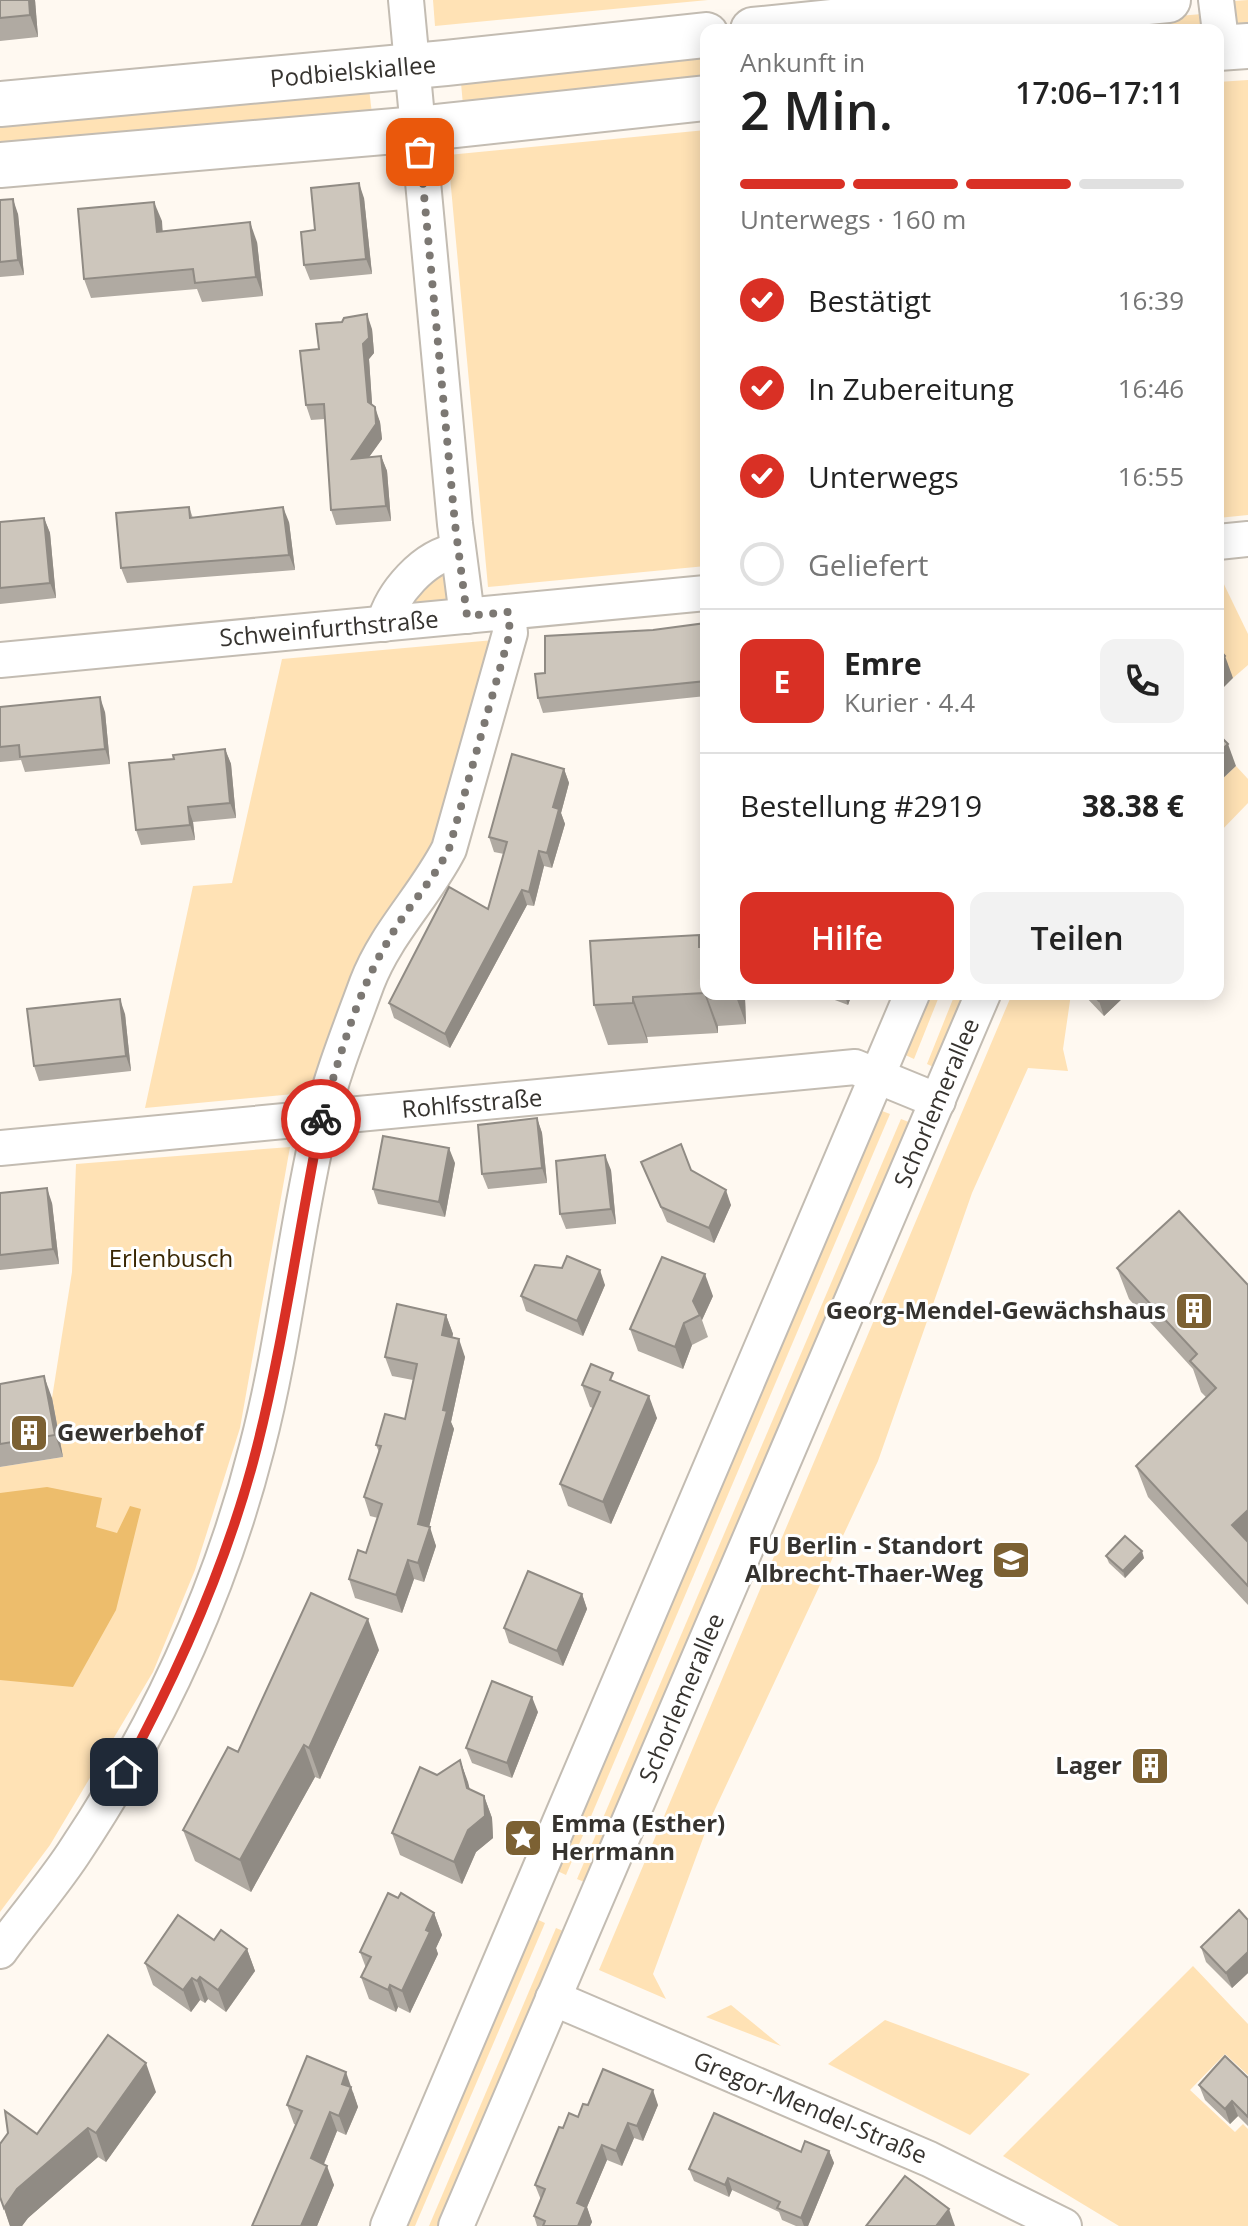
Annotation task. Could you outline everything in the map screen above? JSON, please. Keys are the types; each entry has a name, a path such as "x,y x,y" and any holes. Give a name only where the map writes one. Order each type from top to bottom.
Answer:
{"street":[{"path":"406,0 457,551 467,616"},
{"path":"812,24 979,7 1020,13 1053,11 1114,18 1168,0"},
{"path":"1216,0 1223,24"},
{"name":"Podbielskiallee","path":"0,104 700,36"},
{"path":"0,165 418,129 700,99"},
{"path":"1224,541 1248,539"},
{"path":"384,624 390,601 439,554 457,551"},
{"name":"Schweinfurthstraße","path":"0,660 700,594"},
{"path":"0,1951 72,1855 124,1772 174,1678 215,1581 257,1448 321,1118 368,980 388,939 433,881 449,849 510,633 508,612"},
{"path":"388,2226 910,1000"},
{"name":"Schorlemerallee","path":"456,2226 980,1000"},
{"name":"Rohlfsstraße","path":"0,1148 855,1067 938,1101"},
{"name":"Gregor-Mendel-Straße","path":"553,1998 929,2159 1014,2214 1064,2226"}],"green space":[{"path":"433,0 708,0 435,26"},
{"path":"1248,0 1248,32 1236,29 1234,1"},
{"path":"1202,14 1204,20 1201,24 1168,24 1167,17"},
{"path":"700,49 700,83 463,105 460,72"},
{"path":"368,80 372,114 0,148 0,115"},
{"path":"1248,80 1248,515 1224,517 1224,82"},
{"path":"700,131 700,567 488,587 448,155"},
{"path":"443,572 447,575 447,599 443,603 414,605 414,599"},
{"path":"1224,584 1248,634 1248,665 1233,678 1224,668"},
{"path":"494,640 432,856 315,1092 145,1108 193,886 232,883 282,659"},
{"path":"1236,766 1248,779 1248,803 1224,828 1224,777"},
{"path":"923,1000 938,1000 914,1059 901,1053"},
{"path":"953,1000 967,1000 938,1069 927,1064"},
{"path":"1009,1000 1070,1000 1063,1049 1068,1071 1028,1068 972,1193 878,1461 709,1822 653,1974 666,1999 599,1970"},
{"path":"877,1109 890,1114 566,1875 553,1869"},
{"path":"901,1119 914,1124 589,1884 577,1879"},
{"name":"Erlenbusch","path":"290,1147 240,1428 195,1570 153,1672 50,1845 0,1912 0,1467 63,1457 52,1398 72,1272 76,1164"},
{"path":"532,1917 545,1923 415,2226 400,2226"},
{"path":"556,1928 568,1933 443,2226 429,2226"},
{"path":"1193,1966 1248,2024 1248,2075 1225,2054 1190,2090 1235,2132 1243,2124 1248,2129 1248,2226 1119,2226 1003,2156"},
{"path":"731,2005 781,2046 706,2017"},
{"path":"885,2020 1030,2074 970,2135 828,2064"}],"shaded area":[{"path":"47,1487 102,1498 96,1527 117,1533 130,1506 141,1509 116,1610 73,1687 0,1680 0,1493"}],"building":[{"path":"0,0 29,0 30,15 0,18"},
{"path":"359,183 366,259 304,265 301,232 315,230 311,188"},
{"path":"13,199 18,260 0,262 0,200"},
{"path":"154,202 157,232 250,222 256,277 195,283 193,269 84,279 78,209"},
{"path":"367,314 369,338 363,344 368,402 375,407 376,424 352,459 381,456 386,506 331,510 324,404 306,405 300,351 319,349 316,324 342,322 344,318"},
{"path":"189,507 190,518 283,507 289,555 121,568 116,513"},
{"path":"44,518 50,583 0,588 0,522"},
{"path":"700,624 700,682 538,698 535,674 545,673 545,636 653,630"},
{"path":"100,697 105,749 20,757 19,745 0,747 0,707"},
{"path":"225,749 230,803 188,807 190,825 136,830 129,763 174,759 173,755"},
{"path":"512,754 564,769 553,807 559,809 547,853 539,851 529,892 522,890 445,1034 389,1003 449,887 488,909 507,842 489,837"},
{"path":"699,935 700,993 633,997 633,1003 594,1005 590,941"},
{"path":"120,999 126,1056 34,1066 27,1009"},
{"path":"537,1118 542,1168 482,1174 478,1125"},
{"path":"383,1136 449,1148 439,1202 373,1189"},
{"path":"681,1144 691,1170 726,1190 709,1228 661,1207 641,1162"},
{"path":"605,1155 611,1209 560,1214 556,1161"},
{"path":"47,1188 53,1249 0,1255 0,1193"},
{"path":"1179,1211 1248,1285 1248,1510 1232,1525 1248,1542 1248,1586 1136,1466 1216,1388 1190,1361 1197,1354 1117,1268"},
{"path":"567,1256 600,1270 577,1321 521,1296 535,1265 562,1268"},
{"path":"662,1257 705,1274 693,1301 700,1315 684,1323 675,1347 630,1329"},
{"path":"397,1304 446,1315 442,1335 459,1339 443,1410 447,1411 418,1524 430,1527 418,1563 408,1560 396,1595 349,1579 358,1550 366,1553 382,1504 364,1497 381,1446 376,1445 385,1414 405,1419 417,1364 385,1357"},
{"path":"591,1364 613,1373 610,1380 649,1396 603,1502 560,1484 600,1392 582,1385"},
{"path":"44,1376 55,1435 0,1444 0,1384"},
{"path":"1125,1536 1142,1551 1123,1571 1106,1556"},
{"path":"528,1571 582,1594 557,1651 504,1628"},
{"path":"311,1593 368,1619 309,1748 304,1745 240,1860 183,1830 228,1747 238,1752"},
{"path":"492,1681 532,1697 507,1763 466,1748"},
{"path":"460,1760 467,1788 484,1796 485,1816 468,1830 454,1862 392,1833 420,1767 437,1775"},
{"path":"388,1893 398,1898 401,1893 434,1913 426,1930 430,1932 402,1991 390,1985 388,1990 361,1977 371,1957 360,1952"},
{"path":"1239,1910 1248,1920 1248,1952 1226,1973 1201,1947"},
{"path":"178,1915 214,1940 221,1930 247,1949 218,1990 200,1977 197,1981 192,1978 183,1990 145,1963"},
{"path":"108,2035 146,2063 96,2133 88,2128 17,2189 4,2208 0,2197 0,2144 8,2133 5,2111 37,2134"},
{"path":"307,2056 346,2072 342,2084 351,2087 339,2116 330,2112 311,2158 327,2166 301,2226 252,2226 302,2111 287,2105"},
{"path":"1225,2056 1248,2078 1248,2117 1232,2101 1225,2109 1199,2085"},
{"path":"603,2069 653,2090 637,2126 628,2123 616,2151 602,2145 577,2203 586,2207 578,2226 543,2226 545,2221 534,2216 545,2189 535,2185 559,2127 563,2128 569,2113 578,2117 583,2104 588,2105"},
{"path":"714,2113 801,2152 805,2141 829,2151 801,2218 777,2208 780,2202 728,2178 725,2185 689,2169"},
{"path":"905,2176 949,2209 936,2226 866,2226"}],"way so far":[{"path":"321,1119 368,980 388,939 433,881 449,849 510,633 508,612 467,616 457,551 420,152"}],"place":[{"name":"Georg-Mendel-Gewächshaus","path":"1194,1311"},
{"name":"Gewerbehof","path":"29,1433"},
{"name":"FU Berlin - Standort Albrecht-Thaer-Weg","path":"1011,1560"},
{"name":"Lager","path":"1150,1766"},
{"name":"Emma (Esther) Herrmann","path":"523,1838"}],"route":[{"path":"124,1772 174,1678 215,1581 257,1448 321,1119"}]}
